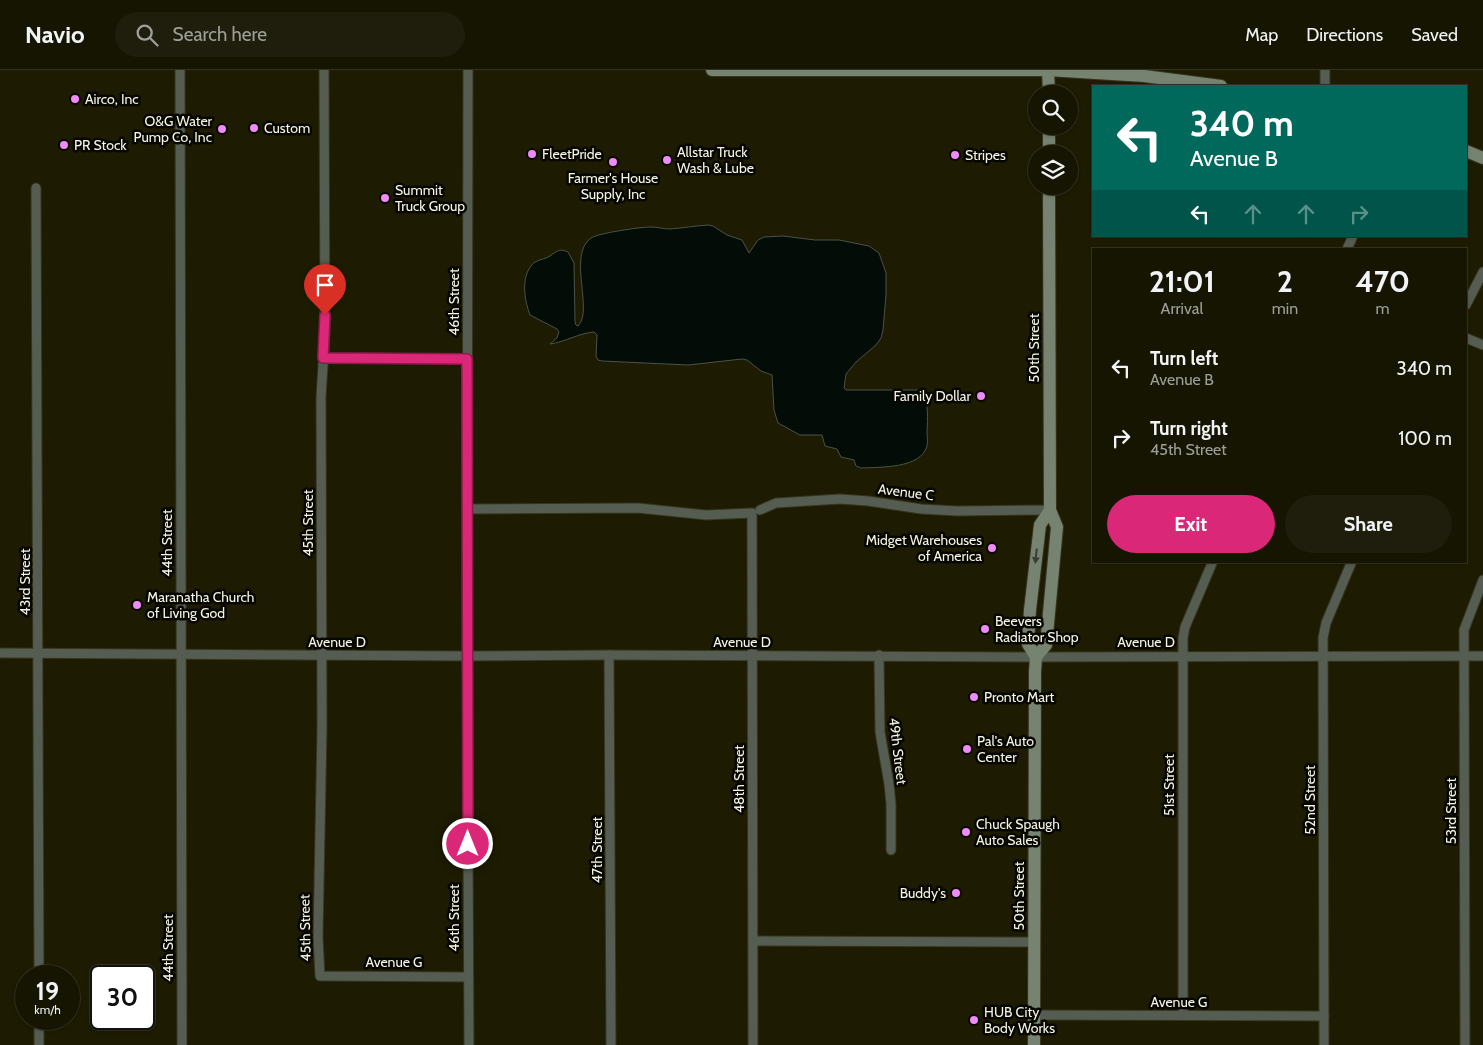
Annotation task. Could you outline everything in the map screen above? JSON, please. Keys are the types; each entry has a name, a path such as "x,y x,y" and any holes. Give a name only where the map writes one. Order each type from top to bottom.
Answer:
{"main road":[{"path":"712,70 1048,70 1144,76 1213,85"},
{"path":"1048,70 1049,85"},
{"path":"1467,151 1483,158"},
{"name":"50th Street","path":"1036,657 1046,645 1057,527 1050,510 1050,195"},
{"name":"50th Street","path":"1034,1045 1034,714 1036,657 1028,644 1040,525 1050,510"}],"street":[{"name":"44th Street","path":"180,70 182,1045"},
{"name":"45th Street","path":"320,976 318,937 322,728 321,397 323,358 324,70"},
{"name":"46th Street","path":"468,70 468,1045"},
{"path":"1325,70 1325,85"},
{"name":"43rd Street","path":"36,188 39,965"},
{"path":"1467,304 1483,272"},
{"path":"1467,338 1483,345"},
{"path":"323,358 467,359"},
{"name":"Avenue C","path":"467,509 638,508 706,515 756,511 776,503 840,499 921,509 957,511 1050,510"},
{"name":"48th Street","path":"753,1045 753,656 756,511"},
{"name":"51st Street","path":"1183,1015 1183,656 1185,627 1212,563"},
{"name":"52nd Street","path":"1324,1045 1323,638 1326,623 1351,563"},
{"name":"53rd Street","path":"1464,1045 1464,630 1483,580"},
{"name":"Avenue D","path":"0,653 467,656 1483,656"},
{"name":"47th Street","path":"609,655 611,1045"},
{"name":"49th Street","path":"879,655 880,732 891,804 891,850"},
{"path":"753,941 1034,942"},
{"name":"Avenue G","path":"320,976 468,977"},
{"name":"Avenue G","path":"1034,1016 1324,1016"},
{"path":"39,1030 39,1045"}],"shaded area":[{"path":"708,225 742,240 749,253 758,240 764,237 783,236 815,240 839,240 869,246 879,253 886,273 886,295 881,338 846,374 844,388 846,390 920,390 924,392 927,412 927,446 923,454 908,463 888,467 861,468 856,466 854,460 841,457 837,449 825,446 822,435 800,435 778,423 774,410 772,375 761,371 747,360 688,365 602,361 598,360 596,356 597,335 594,332 550,344 557,338 559,332 557,329 530,315 526,302 525,280 530,267 535,262 559,251 568,252 574,263 575,322 578,326 582,319 583,308 581,257 584,246 591,238 611,232 638,228 670,229"}],"place":[{"name":"Airco, Inc","path":"75,99"},
{"name":"Custom","path":"254,128"},
{"name":"O&G Water Pump Co, Inc","path":"222,129"},
{"name":"PR Stock","path":"64,145"},
{"name":"FleetPride","path":"532,154"},
{"name":"Stripes","path":"955,155"},
{"name":"Allstar Truck Wash & Lube","path":"667,160"},
{"name":"Farmer's House Supply, Inc","path":"613,162"},
{"name":"Summit Truck Group","path":"385,198"},
{"name":"Family Dollar","path":"981,396"},
{"name":"Midget Warehouses of America","path":"992,548"},
{"name":"Maranatha Church of Living God","path":"137,605"},
{"name":"Beevers Radiator Shop","path":"985,629"},
{"name":"Pronto Mart","path":"974,697"},
{"name":"Pal's Auto Center","path":"967,749"},
{"name":"Chuck Spaugh Auto Sales","path":"966,832"},
{"name":"Buddy's","path":"956,893"},
{"name":"HUB City Body Works","path":"974,1020"}],"route":[{"path":"325,315 323,358 467,359 468,844"}]}
